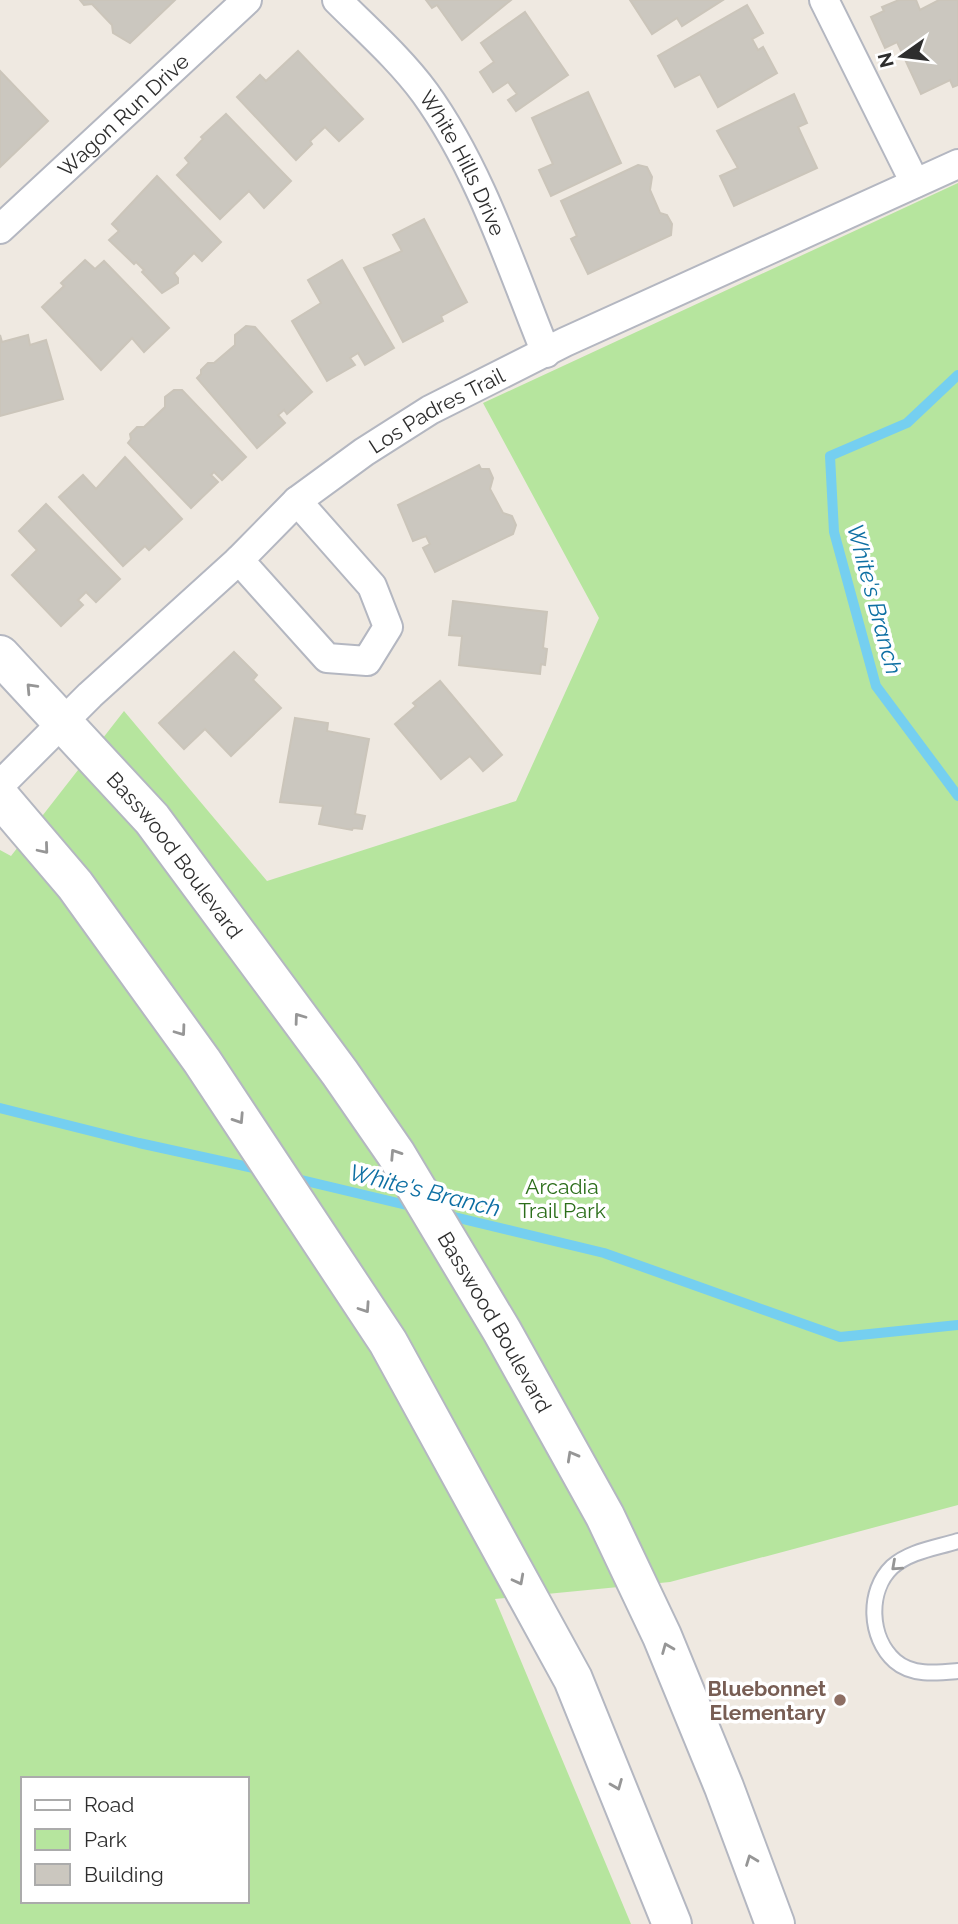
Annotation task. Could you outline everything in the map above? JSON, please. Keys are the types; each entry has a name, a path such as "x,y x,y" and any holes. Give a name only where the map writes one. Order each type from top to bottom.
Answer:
{"main road":[{"name":"Basswood Boulevard","path":"0,654 152,819 340,1073 396,1154 495,1320 605,1516 662,1636 775,1924"},
{"path":"0,797 75,885 202,1061 388,1342 573,1679 672,1924"}],"street":[{"name":"Wagon Run Drive","path":"0,229 247,0"},
{"name":"White Hills Drive","path":"337,0 424,92 457,145 491,216 547,353"},
{"path":"824,0 915,183"},
{"name":"Los Padres Trail","path":"0,785 63,721 239,560 297,501 364,452 430,410 565,342 958,164"},
{"path":"239,560 327,658 367,661 388,627 372,586 297,501"}],"lane":[{"path":"958,1542 910,1555 892,1567 881,1581 874,1609 878,1636 896,1661 925,1674 958,1671"}],"green space":[{"name":"Arcadia Trail Park","path":"958,183 958,1505 670,1582 495,1599 631,1924 0,1924 0,850 11,856 124,711 267,881 516,801 599,618 483,403"}],"building":[{"path":"80,0 175,0 130,43 113,33 112,25 92,4 84,5"},
{"path":"426,0 511,0 462,40 437,5 432,8"},
{"path":"630,0 723,0 682,26 677,18 652,34"},
{"path":"899,0 916,0 920,10 939,0 958,0 958,85 953,87 950,80 921,94 897,42 885,48 871,17 884,11 882,7"},
{"path":"747,5 763,33 752,39 758,50 763,47 777,73 718,107 700,74 675,87 658,56"},
{"path":"525,12 568,75 516,111 508,100 517,94 508,82 493,92 480,72 494,62 481,43"},
{"path":"298,51 363,119 339,141 325,127 296,160 237,97 260,75 266,81"},
{"path":"0,71 48,121 0,167"},
{"path":"588,92 621,163 551,196 539,170 553,164 532,118"},
{"path":"794,94 807,123 798,127 817,168 734,206 720,176 738,168 717,131"},
{"path":"226,114 291,181 264,208 249,191 220,219 177,175 189,163 185,158 203,139 201,137"},
{"path":"638,165 647,167 652,177 650,190 660,213 667,215 672,224 671,235 588,274 571,239 577,236 561,201"},
{"path":"157,176 221,242 202,261 194,253 174,273 178,283 162,293 136,262 134,264 109,240 119,231 112,224"},
{"path":"424,219 467,302 441,316 443,321 403,342 364,268 402,251 393,235"},
{"path":"85,260 95,269 104,261 169,328 144,352 132,338 101,370 42,307 64,286 61,283"},
{"path":"342,260 394,348 365,365 358,353 350,358 355,365 327,381 292,321 321,303 308,280"},
{"path":"246,326 255,327 312,392 287,414 284,410 278,415 285,423 257,448 197,378 208,363 214,363 235,345 235,335"},
{"path":"0,335 2,342 28,335 30,345 46,340 63,399 0,416"},
{"path":"174,390 182,390 246,457 222,480 214,472 211,475 218,482 191,508 128,443 130,434 137,427 144,427 165,407 165,397"},
{"path":"125,457 182,519 149,550 145,546 123,566 59,497 83,475 96,489"},
{"path":"479,465 481,469 489,469 493,478 490,489 503,513 512,516 516,525 513,534 435,572 423,548 430,544 426,536 413,541 398,505"},
{"path":"46,504 120,579 96,602 86,592 78,600 83,605 61,626 12,575 37,550 19,531"},
{"path":"453,601 547,612 543,648 547,649 545,665 541,664 540,674 459,665 462,636 449,635"},
{"path":"234,652 257,675 253,680 281,708 231,756 205,729 184,749 159,723"},
{"path":"440,681 502,755 483,771 470,756 441,779 395,724 416,706 413,703"},
{"path":"295,718 328,723 327,731 369,739 355,814 365,816 362,829 352,830 319,824 323,806 280,802"}],"waterway":[{"name":"White's Branch","path":"958,375 907,423 830,456 834,532 876,686 958,796"},
{"name":"White's Branch","path":"0,1108 262,1170"},
{"name":"White's Branch","path":"293,1178 415,1207"},
{"name":"White's Branch","path":"446,1215 604,1253 840,1337 958,1325"}],"place":[{"name":"Bluebonnet Elementary","path":"840,1700"}]}
